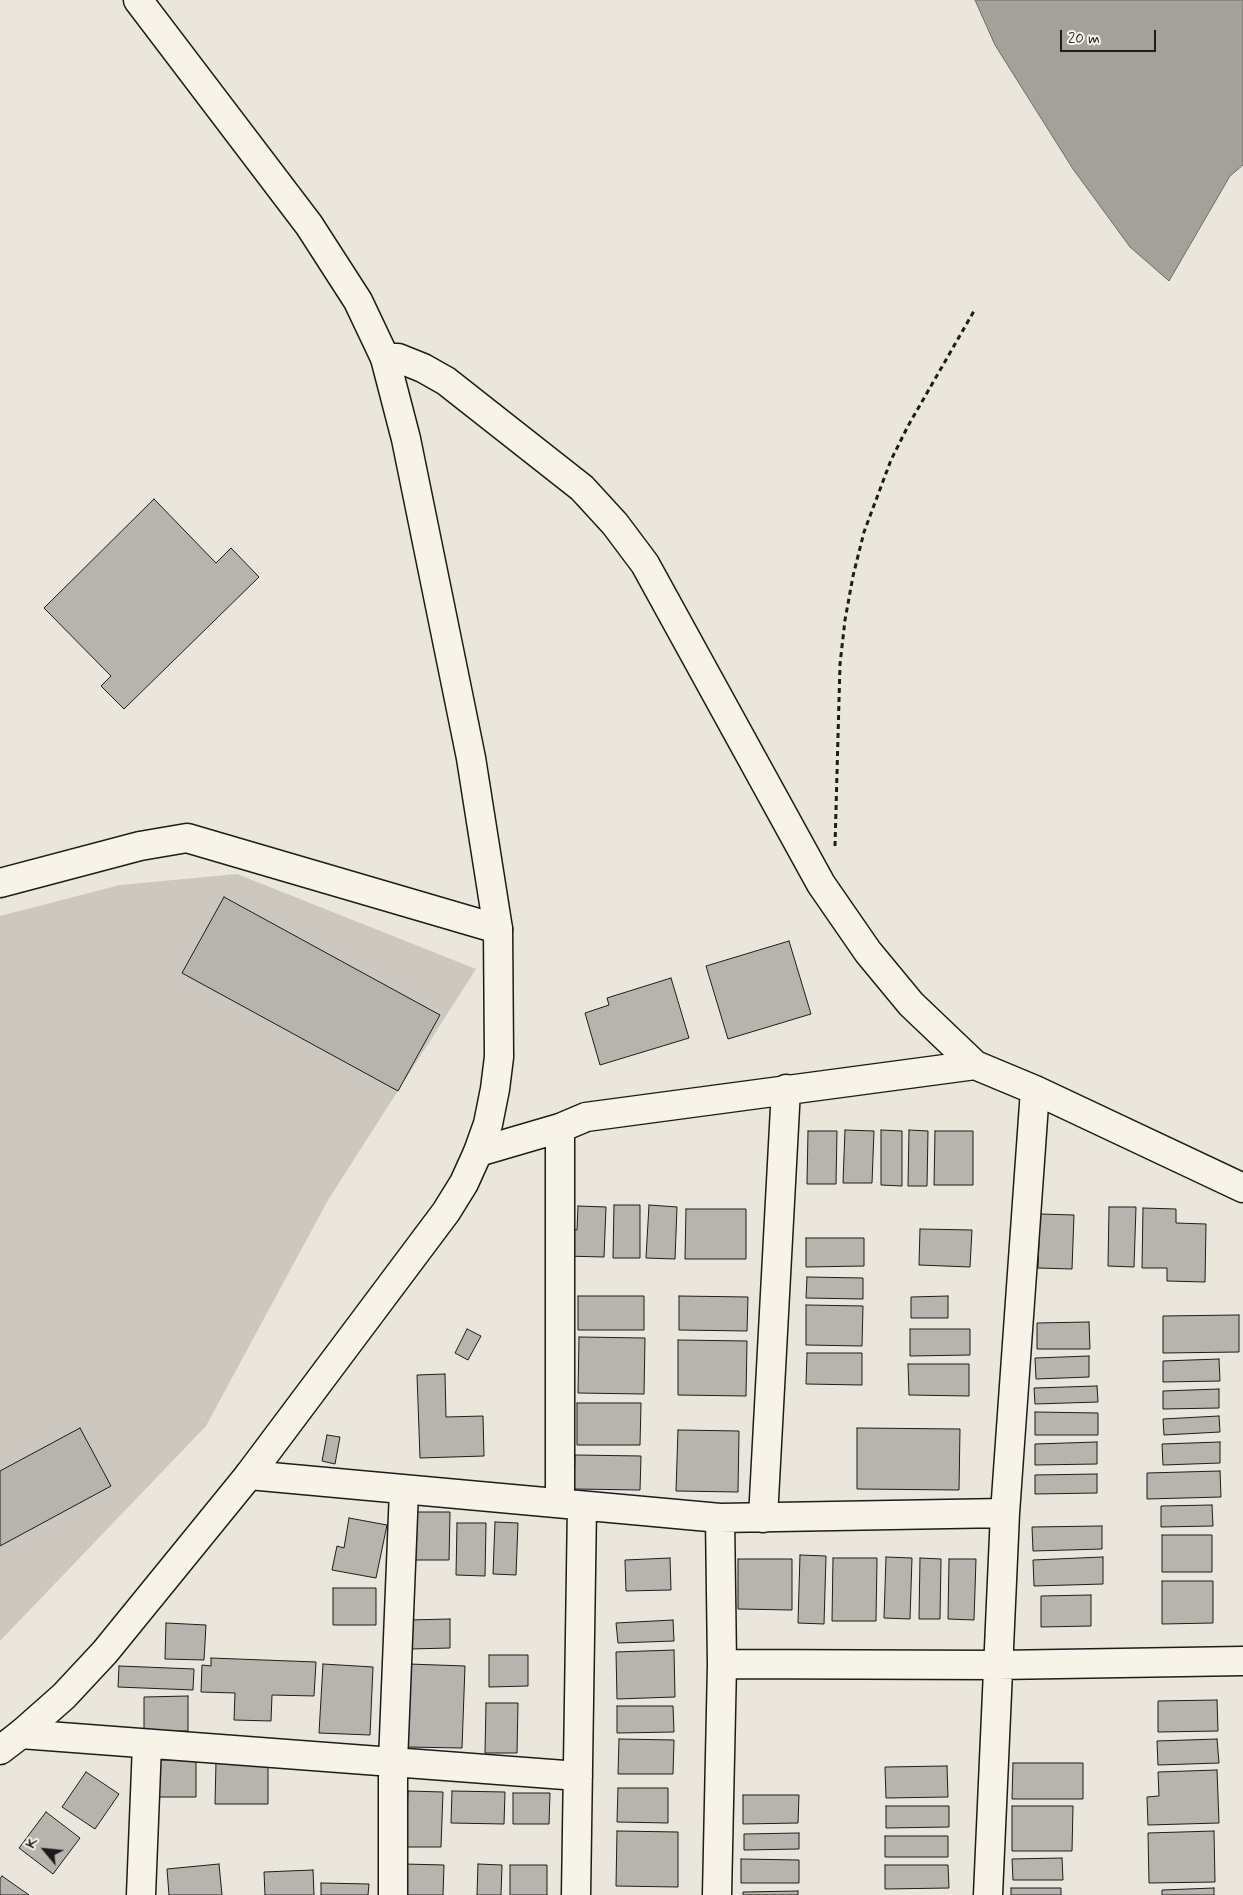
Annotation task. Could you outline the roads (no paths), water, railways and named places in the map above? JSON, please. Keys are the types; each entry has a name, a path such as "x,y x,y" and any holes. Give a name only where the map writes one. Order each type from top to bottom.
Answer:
{"street":[{"path":"11,1742 64,1696 105,1652 249,1475 446,1212 464,1183 488,1124 495,1088 498,1057 498,929 471,758 406,439 385,358 358,301 309,225 138,0"},
{"path":"385,358 398,358 423,368 446,381 582,488 615,524 645,564 821,884 868,952 911,1004 975,1065 1035,1090 1243,1188"},
{"path":"0,884 140,846 186,838 498,929"},
{"path":"478,1152 560,1128 586,1117 975,1065"},
{"path":"763,1518 786,1090"},
{"path":"988,1895 1005,1514 1035,1090"},
{"path":"560,1128 578,1776 576,1895"},
{"path":"249,1475 720,1518 1005,1514"},
{"path":"393,1895 393,1762 404,1490"},
{"path":"717,1895 722,1664 720,1518"},
{"path":"722,1664 998,1665 1243,1661"},
{"path":"11,1742 147,1744 578,1776"},
{"path":"141,1895 147,1744"}]}
